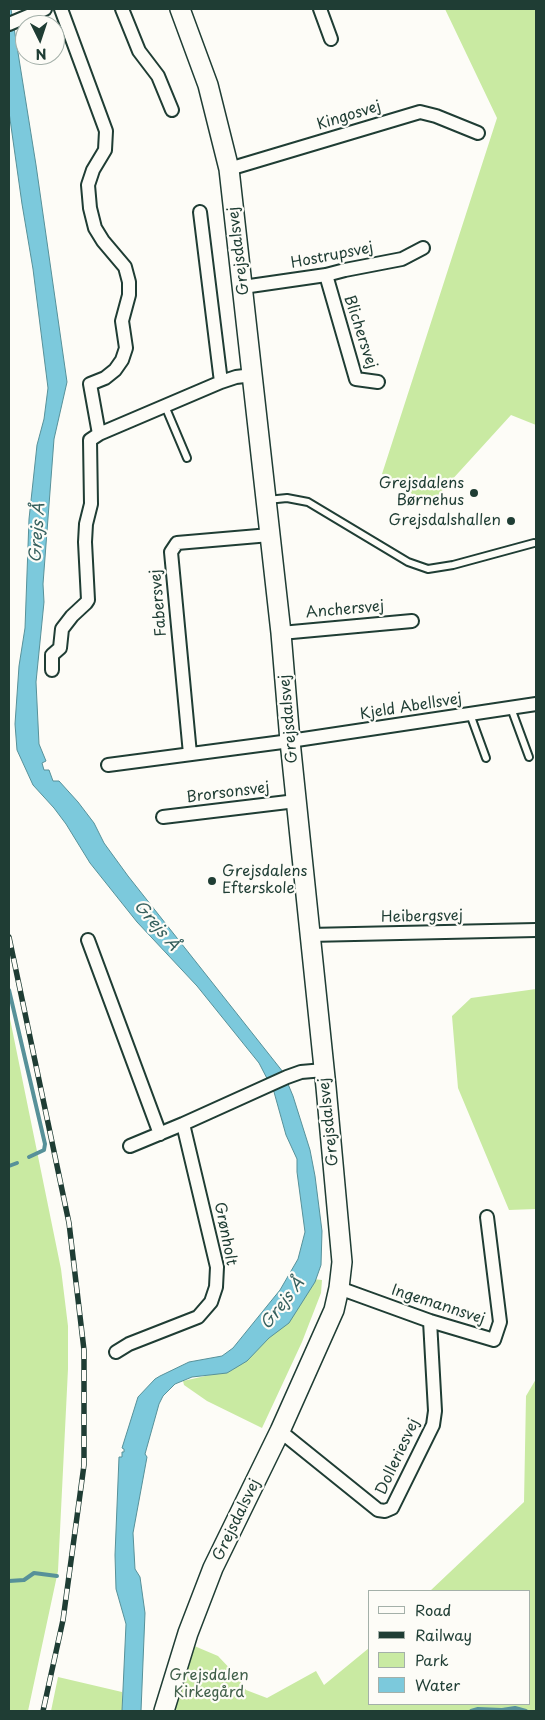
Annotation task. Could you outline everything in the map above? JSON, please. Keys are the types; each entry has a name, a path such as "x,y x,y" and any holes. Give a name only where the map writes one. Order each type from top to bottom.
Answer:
{"street":[{"path":"14,19 45,9"},
{"path":"61,9 106,130 105,150 93,170 88,185 90,208 95,228 125,268 129,282 129,295 122,321 126,348 122,360 115,370 105,378 90,384 99,434"},
{"path":"122,9 139,51 158,76 172,110"},
{"name":"Grejsdalsvej","path":"164,1711 188,1633 214,1568 280,1431 334,1310 342,1262 290,742 281,633 229,169 208,85 180,9"},
{"path":"320,9 331,39"},
{"name":"Kingosvej","path":"229,169 420,112 436,116 478,133"},
{"path":"200,212 221,382"},
{"name":"Hostrupsvej","path":"243,287 326,276 402,259 423,248"},
{"name":"Blichersvej","path":"326,276 356,379 378,382"},
{"path":"52,670 52,655 60,648 62,629 88,600 85,542 86,524 92,494 90,440 99,434 221,382 253,375"},
{"name":"Fabersvej","path":"190,754 171,552 177,543 270,535"},
{"name":"Anchersvej","path":"281,633 412,620"},
{"name":"Kjeld Abellsvej","path":"108,765 290,742 536,704"},
{"name":"Brorsonsvej","path":"163,817 296,801"},
{"name":"Heibergsvej","path":"309,935 536,930"},
{"path":"88,940 160,1134"},
{"path":"130,1146 287,1076 301,1072 324,1070"},
{"name":"Grønholt","path":"116,1352 128,1344 198,1317 211,1302 216,1287 216,1267 183,1124"},
{"name":"Ingemannsvej","path":"339,1288 430,1321 494,1340 500,1322 487,1217"},
{"name":"Dolleriesvej","path":"280,1431 378,1510 385,1511 392,1508 433,1426 430,1321"}],"lane":[{"path":"165,406 187,458"},
{"path":"266,500 287,498 308,502 408,562 428,569 452,565 534,543"},
{"path":"511,708 529,758"},
{"path":"470,714 486,758"}],"green space":[{"path":"445,9 536,9 536,425 511,415 429,505 382,474 497,118"},
{"path":"536,989 536,1209 509,1210 458,1088 452,1016 471,998"},
{"path":"9,1014 61,1269 68,1326 68,1369 58,1571 28,1711 9,1711"},
{"path":"313,1279 322,1280 321,1293 302,1342 262,1428 207,1401 184,1385 183,1381 232,1370"},
{"name":"Grejsdalen Kirkegård","path":"536,1379 536,1711 174,1711 192,1645 218,1656 236,1675 246,1690 267,1698 316,1671 324,1685 368,1649 368,1705 530,1705 530,1590 431,1590 524,1502 526,1396"},
{"path":"58,1677 122,1692 122,1711 51,1711"}],"water":[{"name":"Grejs Å","path":"9,9 11,9 15,34 15,65 20,65 67,382 54,439 43,584 44,602 36,682 39,744 46,761 42,763 44,770 49,770 53,781 59,781 78,802 94,823 104,843 128,876 283,1072 293,1096 310,1150 322,1231 321,1265 315,1282 289,1323 269,1338 247,1361 227,1373 192,1377 175,1384 163,1396 159,1404 145,1454 147,1457 133,1533 135,1569 140,1577 145,1613 141,1711 122,1711 126,1624 116,1589 115,1555 119,1457 122,1457 122,1452 124,1452 122,1448 138,1397 160,1376 189,1362 222,1356 233,1348 280,1290 298,1259 305,1232 297,1159 286,1135 274,1092 259,1063 197,986 137,922 90,863 66,824 33,785 17,750 15,724 19,666 25,628 29,519 37,445 44,419 48,388 33,269 9,112"}],"waterway":[{"path":"9,990 45,1144 44,1150 29,1157"},
{"path":"9,1166 17,1163"},
{"path":"9,1581 24,1580 34,1573 57,1576"},
{"path":"471,1711 478,1709 502,1710 515,1708 526,1711"}],"railway":[{"path":"9,937 69,1223 84,1350 84,1465 63,1620 43,1711"}],"place":[{"name":"Grejsdalens Børnehus","path":"474,493"},
{"name":"Grejsdalshallen","path":"511,521"},
{"name":"Grejsdalens Efterskole","path":"212,881"}]}
